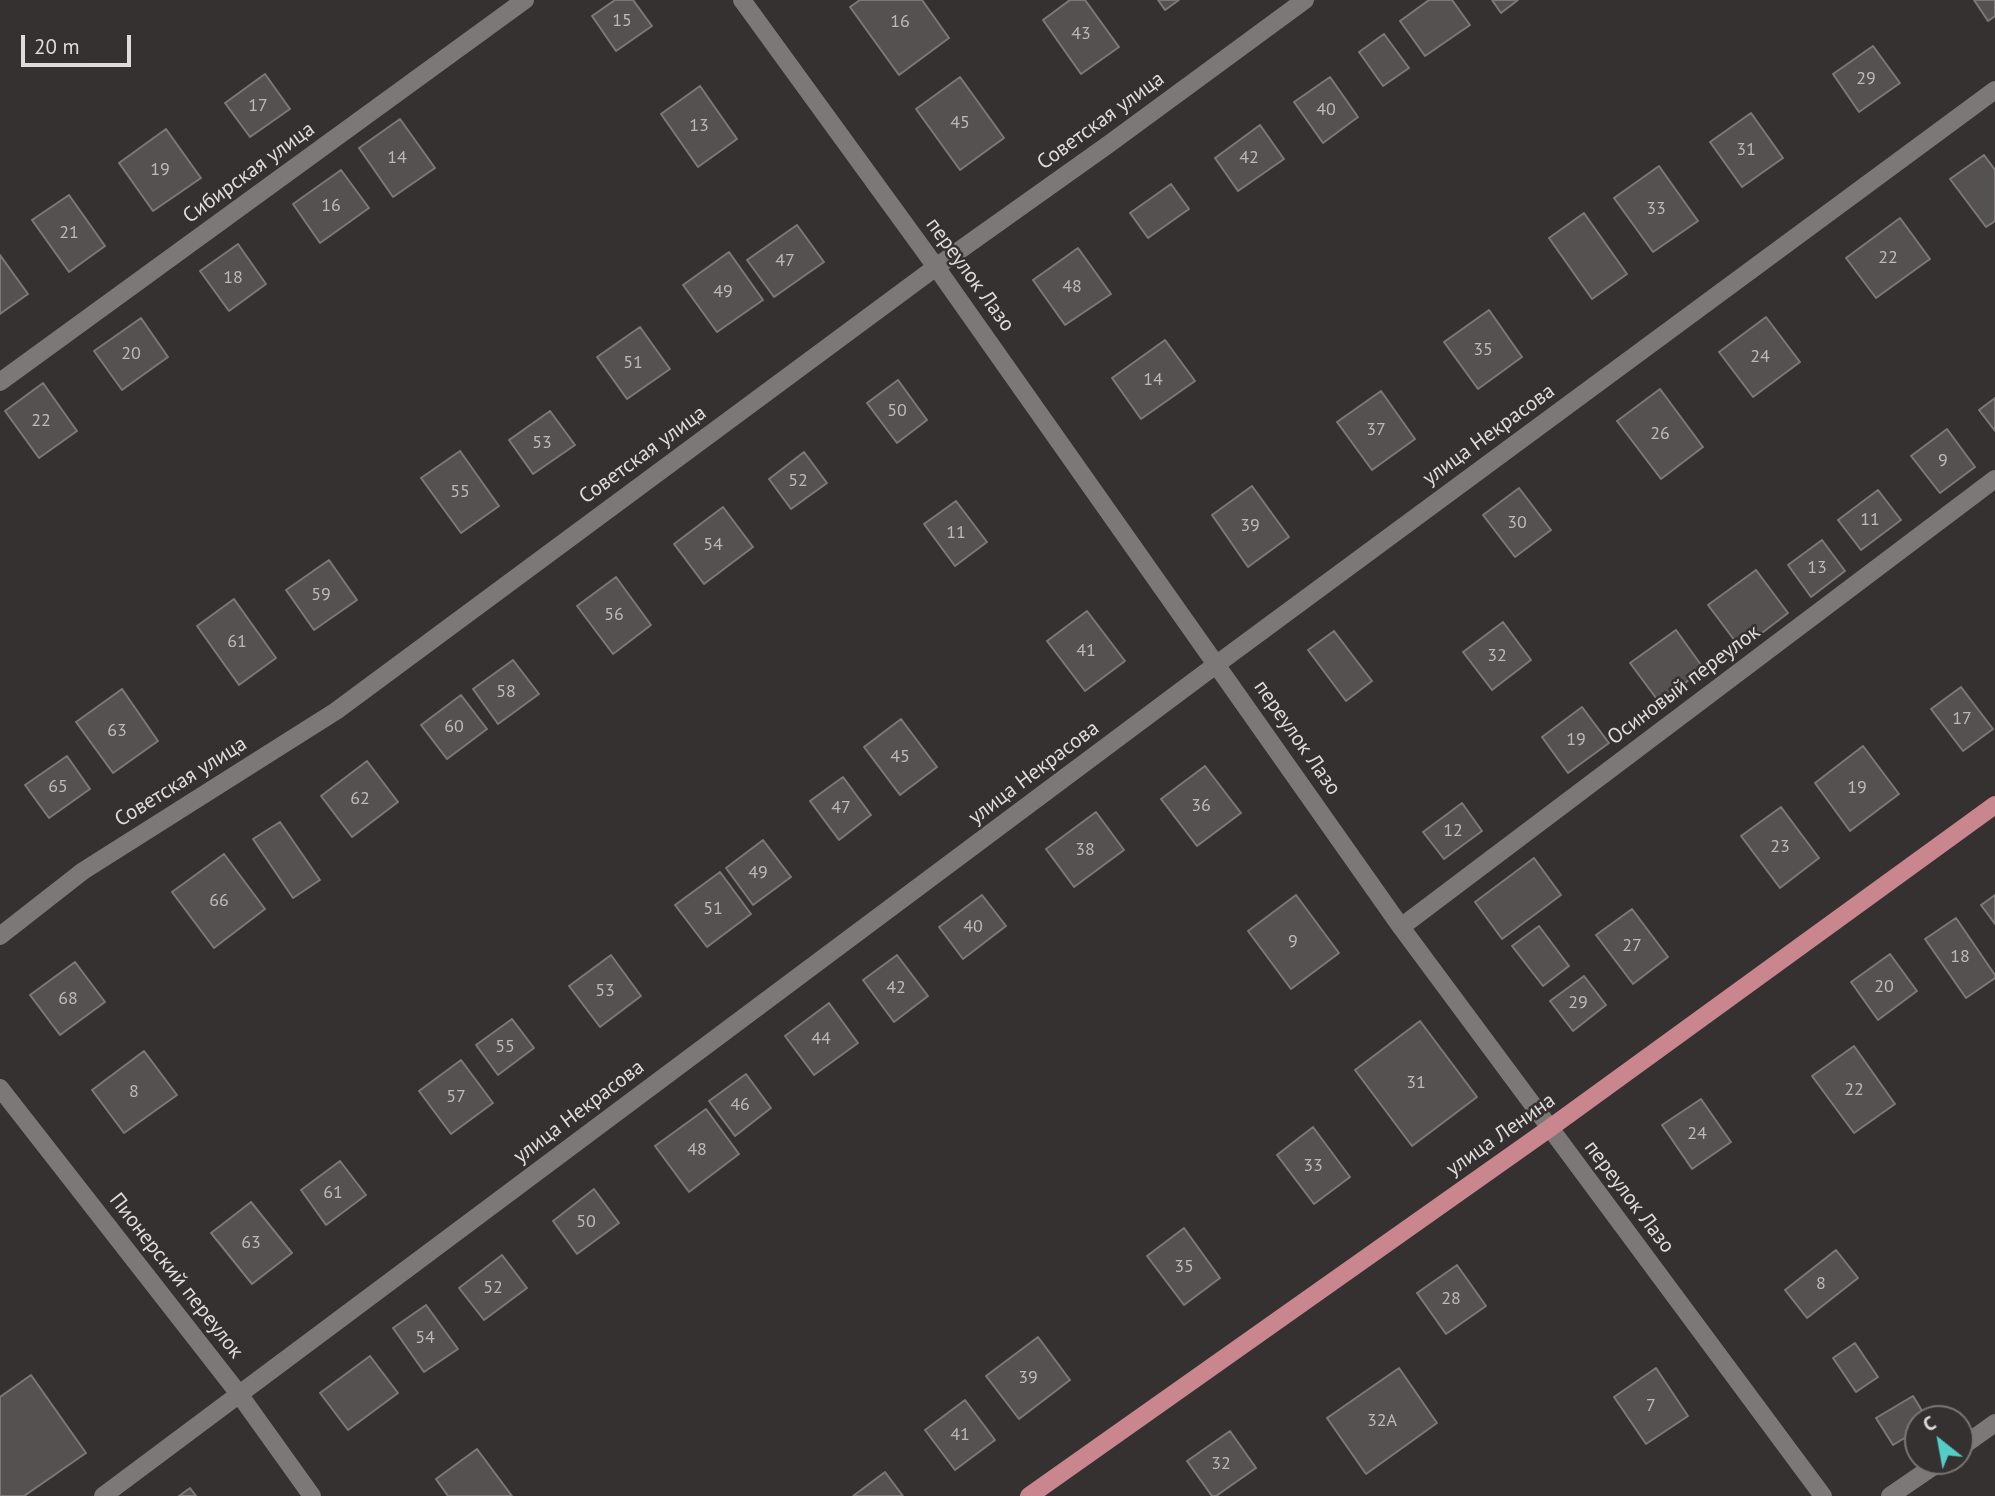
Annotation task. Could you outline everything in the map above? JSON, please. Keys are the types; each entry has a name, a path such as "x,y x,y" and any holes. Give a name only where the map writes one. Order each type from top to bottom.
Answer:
{"main road":[{"name":"улица Ленина","path":"1029,1496 1550,1128 1995,805"}],"street":[{"name":"Сибирская улица","path":"0,382 525,0"},
{"name":"переулок Лазо","path":"742,0 936,267 1401,927 1823,1496"},
{"name":"Советская улица","path":"0,936 83,871 336,711 936,267 1305,0"},
{"name":"улица Некрасова","path":"103,1496 1217,664 1995,90"},
{"name":"Осиновый переулок","path":"1401,927 1995,479"},
{"name":"Пионерский переулок","path":"0,1088 239,1394 312,1496"},
{"path":"1974,1438 1995,1423"},
{"path":"1890,1496 1921,1475"}],"building":[{"path":"615,0 633,0 652,26 616,51 592,16"},
{"path":"860,0 922,0 949,38 899,75 850,7"},
{"path":"1070,0 1085,0 1119,47 1081,74 1043,20"},
{"path":"1158,0 1179,0 1165,10"},
{"path":"1429,0 1452,0 1470,25 1425,56 1400,21"},
{"path":"1492,0 1518,0 1501,13"},
{"path":"1974,0 1995,0 1995,16 1988,21"},
{"path":"1384,34 1409,68 1383,86 1359,52"},
{"path":"1873,46 1900,83 1859,112 1833,74"},
{"path":"265,74 290,109 250,137 225,103"},
{"path":"960,77 1004,138 960,170 916,109"},
{"path":"1330,77 1358,117 1323,143 1294,102"},
{"path":"700,86 737,139 698,167 661,114"},
{"path":"1751,113 1783,158 1742,187 1710,142"},
{"path":"400,119 435,168 393,197 359,148"},
{"path":"1260,125 1284,159 1238,191 1215,158"},
{"path":"166,129 201,178 153,211 119,163"},
{"path":"1984,155 1995,170 1995,221 1986,227 1950,179"},
{"path":"1659,166 1698,221 1653,252 1614,198"},
{"path":"341,170 369,208 320,243 293,204"},
{"path":"1171,184 1189,209 1148,238 1130,213"},
{"path":"69,195 105,246 69,272 32,220"},
{"path":"1584,213 1627,274 1592,299 1549,238"},
{"path":"1900,218 1930,259 1876,298 1846,258"},
{"path":"797,225 824,262 774,297 747,260"},
{"path":"238,244 266,284 229,311 200,271"},
{"path":"1078,248 1111,294 1065,325 1033,280"},
{"path":"729,252 763,300 717,332 683,285"},
{"path":"0,255 28,294 0,314"},
{"path":"1489,310 1522,357 1478,389 1444,342"},
{"path":"1766,317 1800,362 1753,397 1719,352"},
{"path":"141,318 168,357 122,390 94,351"},
{"path":"640,327 670,369 627,399 597,357"},
{"path":"1165,340 1195,381 1141,419 1112,378"},
{"path":"898,380 927,420 897,443 867,403"},
{"path":"43,383 77,431 39,458 5,411"},
{"path":"1660,389 1703,447 1661,479 1617,421"},
{"path":"1381,391 1415,439 1372,470 1337,422"},
{"path":"1995,398 1995,431 1979,410"},
{"path":"550,411 575,445 533,474 509,440"},
{"path":"1947,429 1975,467 1940,493 1911,456"},
{"path":"460,451 499,506 461,533 421,478"},
{"path":"804,452 827,483 791,509 769,479"},
{"path":"1252,486 1289,537 1248,567 1212,515"},
{"path":"1519,488 1551,530 1515,557 1483,515"},
{"path":"1878,490 1901,520 1861,550 1838,520"},
{"path":"956,501 987,542 955,566 924,524"},
{"path":"723,507 753,547 704,584 674,544"},
{"path":"1822,540 1845,571 1811,597 1788,565"},
{"path":"329,560 357,600 314,630 286,590"},
{"path":"1756,570 1788,613 1741,649 1708,605"},
{"path":"616,577 651,625 613,654 577,606"},
{"path":"234,599 276,658 239,685 197,626"},
{"path":"1087,611 1125,661 1085,691 1047,641"},
{"path":"1503,622 1531,660 1492,690 1463,652"},
{"path":"1676,630 1704,669 1659,702 1630,663"},
{"path":"1334,631 1372,681 1346,701 1308,650"},
{"path":"513,660 539,694 498,724 473,689"},
{"path":"1961,687 1993,729 1963,751 1931,709"},
{"path":"122,689 158,741 113,773 76,722"},
{"path":"461,695 487,729 447,759 421,725"},
{"path":"1582,707 1609,743 1568,773 1542,737"},
{"path":"901,719 937,767 900,795 864,747"},
{"path":"1863,746 1899,794 1850,831 1815,783"},
{"path":"67,756 90,789 49,818 25,785"},
{"path":"367,761 398,802 352,837 321,796"},
{"path":"1205,766 1241,813 1197,846 1161,799"},
{"path":"843,777 871,815 839,840 810,801"},
{"path":"1462,803 1482,831 1444,859 1423,832"},
{"path":"1781,807 1819,858 1780,888 1741,836"},
{"path":"1096,812 1124,850 1074,887 1046,849"},
{"path":"280,822 320,880 293,898 253,839"},
{"path":"763,840 791,877 753,905 726,868"},
{"path":"224,854 265,909 214,948 172,892"},
{"path":"1534,858 1561,895 1502,939 1475,902"},
{"path":"720,872 751,914 707,947 675,905"},
{"path":"982,895 1006,926 963,959 939,927"},
{"path":"1296,895 1339,953 1291,989 1248,931"},
{"path":"1995,895 1995,924 1981,905"},
{"path":"1632,909 1668,957 1633,984 1596,935"},
{"path":"1956,918 1995,975 1995,978 1966,998 1925,939"},
{"path":"1539,926 1569,966 1543,986 1512,946"},
{"path":"1890,954 1917,991 1878,1020 1851,982"},
{"path":"611,955 641,996 600,1027 569,986"},
{"path":"897,955 928,996 894,1022 863,980"},
{"path":"75,962 105,1002 60,1035 30,995"},
{"path":"1584,976 1606,1005 1573,1031 1550,1001"},
{"path":"829,1003 858,1043 814,1075 785,1036"},
{"path":"512,1019 534,1048 498,1075 476,1045"},
{"path":"1420,1021 1477,1097 1412,1146 1355,1070"},
{"path":"1854,1046 1895,1104 1854,1133 1812,1076"},
{"path":"144,1051 177,1095 124,1133 92,1090"},
{"path":"461,1060 493,1103 451,1134 419,1091"},
{"path":"746,1074 771,1108 735,1136 709,1101"},
{"path":"1701,1099 1731,1142 1692,1169 1662,1125"},
{"path":"706,1109 739,1154 689,1192 655,1146"},
{"path":"1313,1127 1350,1177 1314,1204 1277,1155"},
{"path":"340,1161 366,1195 326,1225 301,1190"},
{"path":"594,1189 619,1223 577,1254 553,1221"},
{"path":"251,1202 292,1253 252,1284 211,1233"},
{"path":"1184,1228 1220,1278 1184,1305 1147,1256"},
{"path":"1836,1250 1858,1278 1807,1318 1785,1290"},
{"path":"502,1255 527,1288 484,1320 459,1288"},
{"path":"1457,1265 1486,1306 1446,1334 1417,1293"},
{"path":"426,1305 458,1349 424,1372 393,1328"},
{"path":"1038,1337 1070,1380 1019,1419 986,1376"},
{"path":"1855,1343 1878,1377 1856,1392 1833,1358"},
{"path":"370,1356 398,1393 348,1430 320,1393"},
{"path":"1399,1368 1437,1423 1366,1474 1327,1418"},
{"path":"1656,1368 1688,1416 1646,1444 1614,1397"},
{"path":"31,1375 86,1453 24,1496 0,1496 0,1397"},
{"path":"1913,1396 1918,1405 1904,1405 1904,1438 1893,1445 1876,1418"},
{"path":"965,1400 995,1440 955,1470 925,1430"},
{"path":"1230,1431 1256,1468 1216,1496 1212,1496 1187,1461"},
{"path":"477,1449 512,1496 448,1496 436,1479"},
{"path":"885,1472 903,1496 853,1496"},
{"path":"190,1488 196,1496 179,1496"}]}
